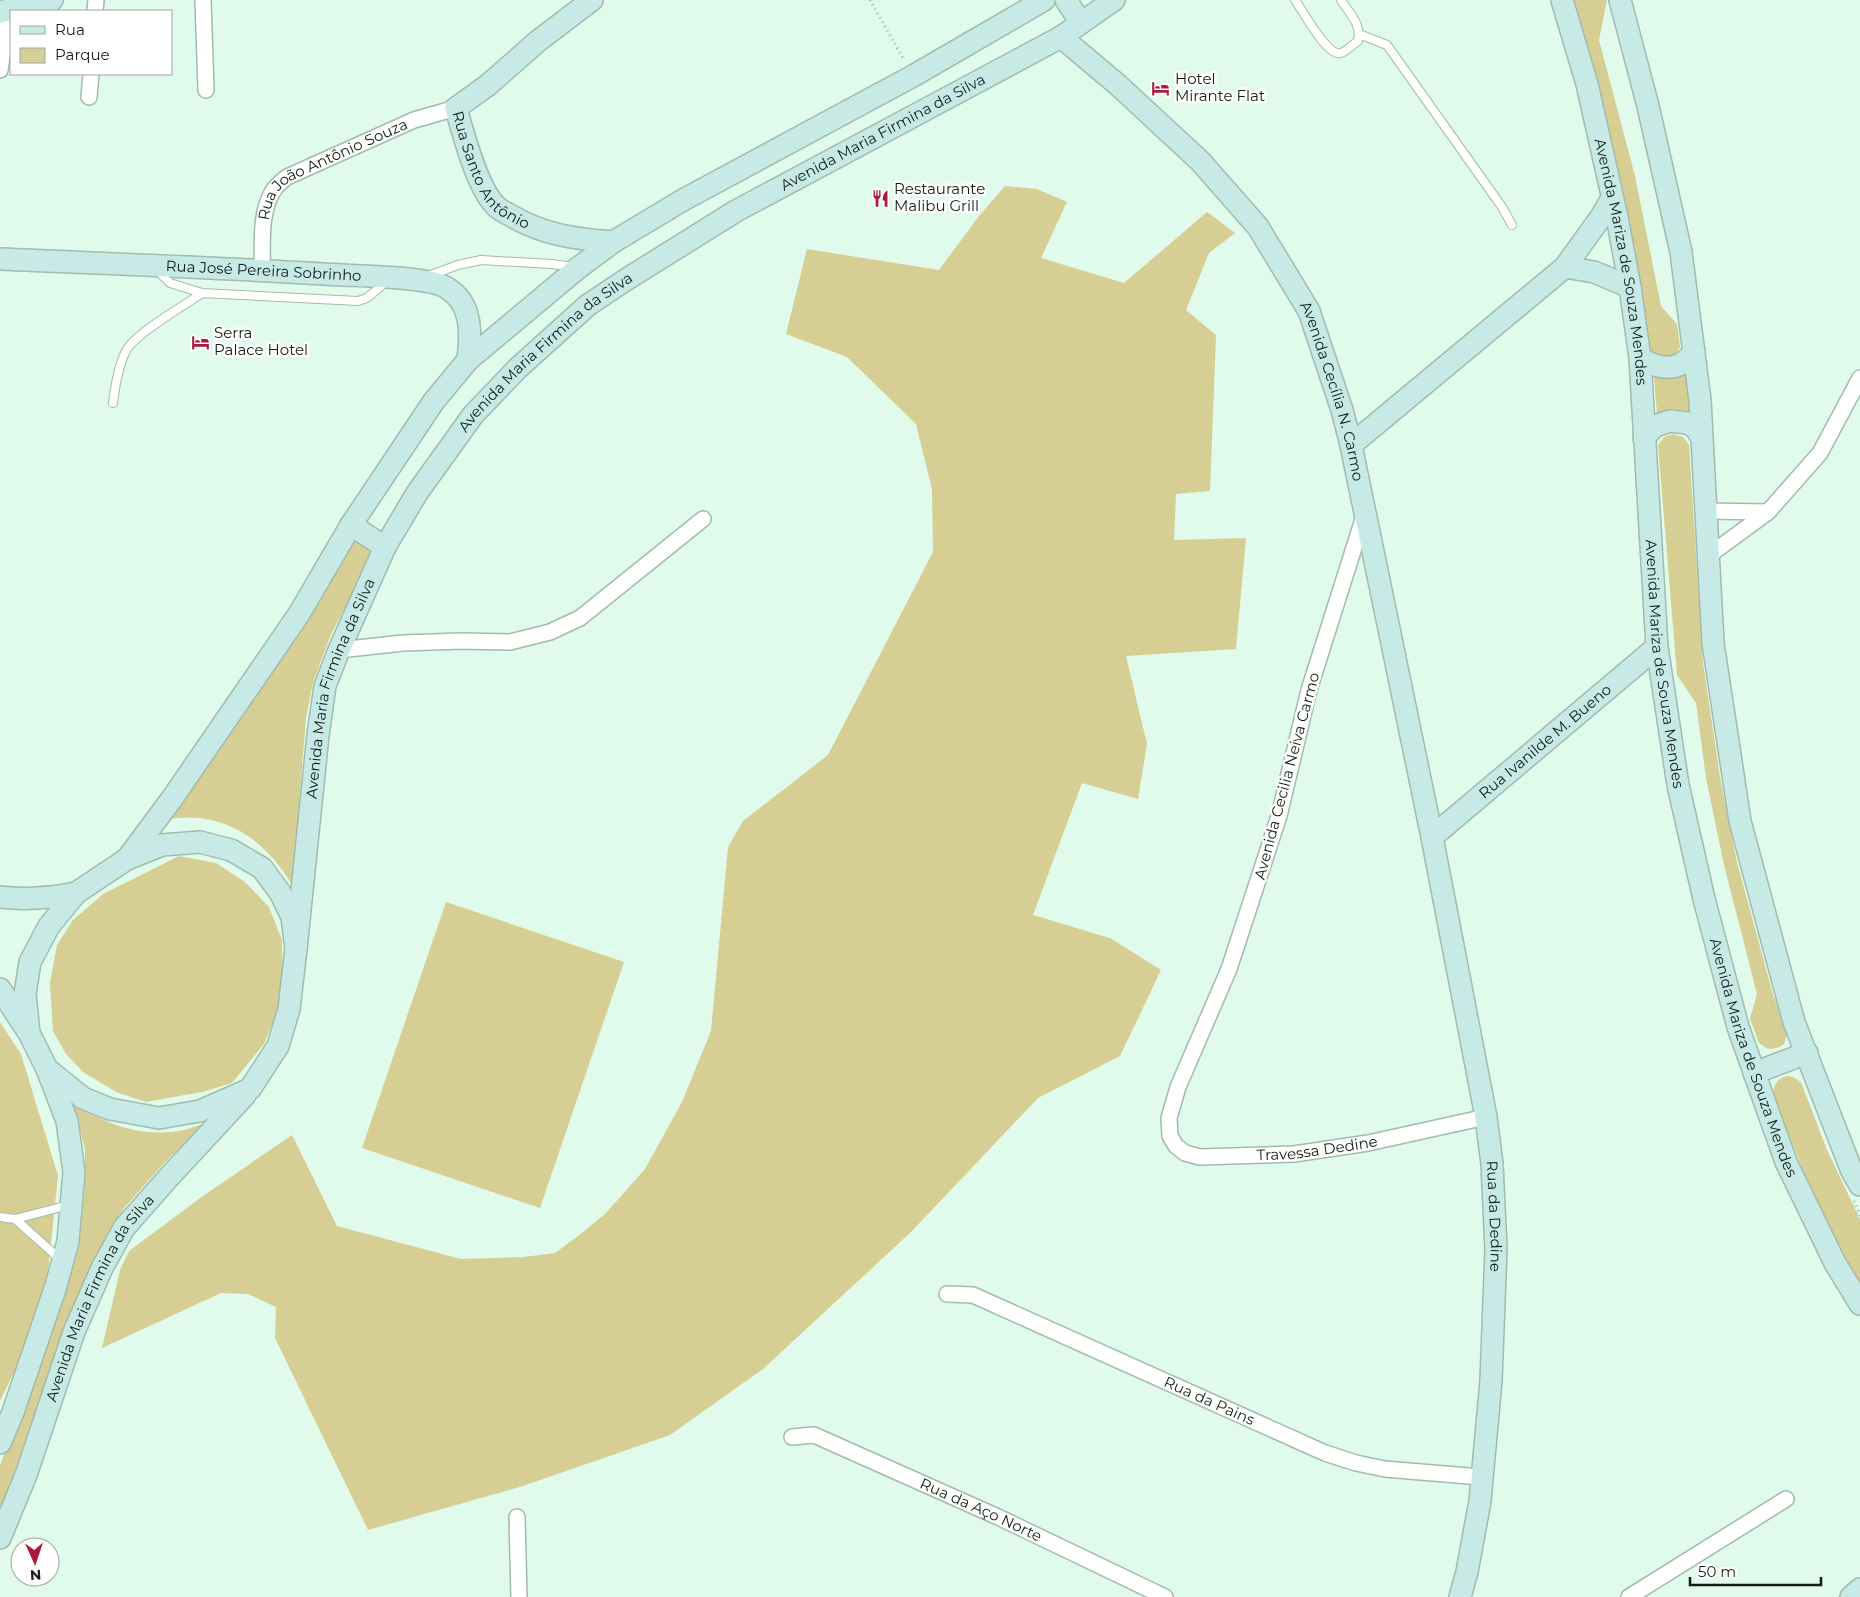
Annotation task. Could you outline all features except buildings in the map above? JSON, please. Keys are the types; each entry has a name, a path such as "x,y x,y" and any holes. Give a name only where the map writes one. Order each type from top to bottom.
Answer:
{"main road":[{"path":"4,11 52,0"},
{"path":"127,859 171,800 299,614 350,525 434,401 468,360 571,274 613,242 683,200 913,76 1044,0"},
{"path":"1066,0 1081,23"},
{"name":"Avenida Maria Firmina da Silva","path":"0,1538 26,1475 74,1332 102,1268 124,1228 250,1089 278,1046 289,1009 318,735 326,686 339,650 386,547 417,493 473,415 518,368 588,305 736,211 1061,37 1114,0"},
{"name":"Avenida Mariza de Souza Mendes","path":"1562,0 1587,84 1630,287 1640,358 1657,647 1678,785 1702,889 1738,1027 1754,1073 1786,1162 1835,1263 1860,1304"},
{"path":"1620,0 1648,106 1681,252 1700,400 1713,642 1740,821 1794,1022 1851,1169 1860,1185"},
{"name":"Rua Santo Antônio","path":"590,1 538,41 488,85 456,108 480,181 496,207 526,225 550,233 571,238 613,242"},
{"name":"Avenida Cecília N. Carmo","path":"1061,37 1118,85 1200,161 1258,227 1309,311 1342,410 1351,445 1432,837"},
{"path":"1351,445 1565,267 1601,217 1612,198"},
{"name":"Rua José Pereira Sobrinho","path":"0,259 262,270 391,278 446,287 457,296 466,311 471,334 468,360"},
{"path":"1565,267 1594,272 1630,287"},
{"path":"571,274 588,305"},
{"path":"1640,358 1652,365 1666,368 1682,364 1688,360 1694,351"},
{"path":"1644,438 1655,426 1670,421 1687,423 1695,427 1702,438"},
{"path":"350,525 386,547"},
{"name":"Rua Ivanilde M. Bueno","path":"1432,837 1657,647"},
{"name":"Rua da Dedine","path":"1432,837 1486,1117 1492,1164 1496,1249 1492,1381 1480,1500 1467,1572 1460,1597"},
{"path":"29,1033 25,994 30,962 49,926 76,893 127,859 162,845 200,842 231,850 262,868 281,894 292,917 296,949"},
{"path":"0,897 17,899 55,898 76,893"},
{"path":"0,989 29,1033 47,1069 67,1121 74,1172 68,1241 63,1262 13,1412 0,1443"},
{"path":"1754,1073 1806,1053"},
{"path":"47,1069 83,1098 110,1109 159,1118 200,1111 250,1089"},
{"path":"1851,1597 1860,1589"}],"street":[{"path":"203,0 206,90"},
{"path":"0,70 4,11"},
{"path":"89,97 91,75"},
{"name":"Rua João Antônio Souza","path":"262,270 266,207 274,190 287,177 414,120 456,108"},
{"path":"1708,556 1768,512 1820,453 1860,378"},
{"path":"1706,512 1768,512"},
{"name":"Avenida Cecilia Neiva Carmo","path":"1169,1118 1178,1087 1228,969 1252,901 1279,816 1309,690 1365,515"},
{"path":"339,650 403,643 461,640 510,642 550,632 580,618 703,519"},
{"name":"Travessa Dedine","path":"1169,1118 1170,1136 1176,1146 1185,1152 1200,1157 1294,1154 1368,1143 1486,1117"},
{"name":"Rua da Pains","path":"947,1294 973,1295 1325,1453 1356,1463 1385,1468 1481,1477"},
{"name":"Rua da Aço Norte","path":"792,1437 814,1435 998,1517 1165,1597"},
{"path":"1629,1597 1786,1498"},
{"path":"517,1517 519,1597"}],"lane":[{"path":"1295,0 1325,45 1334,52 1342,52 1358,41 1359,29 1341,0"},
{"path":"1359,34 1387,45 1502,206 1512,225"},
{"path":"415,281 458,265 481,260 552,264 571,274"},
{"path":"154,266 170,283 202,293 358,300 367,298 391,278"},
{"path":"113,404 117,374 129,346 202,293"},
{"path":"0,1217 15,1219 72,1204"},
{"path":"15,1219 63,1262"}],"path":[{"path":"870,0 913,76"}],"green space":[{"path":"1573,0 1607,0 1599,40 1635,176 1661,306 1677,324 1680,347 1675,356 1670,359 1651,353 1628,212 1596,78"},
{"path":"1005,186 1037,189 1067,202 1041,258 1124,283 1207,212 1235,233 1209,253 1186,310 1216,335 1210,491 1176,494 1174,540 1246,538 1236,649 1126,656 1147,744 1138,799 1082,783 1033,915 1110,938 1161,970 1120,1056 1038,1098 911,1232 763,1369 670,1435 520,1487 368,1530 275,1338 276,1307 248,1294 221,1293 102,1348 120,1270 129,1251 203,1196 292,1135 337,1226 461,1259 524,1257 555,1253 606,1213 645,1169 682,1102 711,1031 728,847 743,821 828,755 933,552 932,489 916,424 847,357 786,334 807,249 939,270 979,216"},
{"path":"1689,372 1692,413 1674,409 1657,415 1654,377 1680,376"},
{"path":"1673,434 1683,437 1689,445 1703,663 1720,777 1737,862 1772,991 1787,1035 1784,1044 1771,1049 1759,1043 1750,1019 1757,994 1724,865 1706,778 1696,703 1677,675 1658,445 1664,437"},
{"path":"356,536 375,552 332,632 313,682 306,718 291,883 267,852 238,830 222,823 204,819 165,820"},
{"path":"179,856 216,863 245,882 269,907 282,940 283,980 277,1012 264,1044 232,1083 202,1092 146,1102 116,1092 83,1072 66,1054 53,1031 50,983 57,945 73,920 103,894"},
{"path":"446,902 624,962 540,1208 362,1148"},
{"path":"0,1022 21,1054 58,1176 44,1311 0,1401"},
{"path":"1787,1076 1801,1082 1827,1150 1860,1219 1860,1283 1835,1238 1812,1190 1791,1142 1773,1093 1777,1082"},
{"path":"72,1100 96,1116 122,1127 135,1130 149,1132 178,1131 205,1123 165,1162 124,1208 99,1250 0,1521 0,1466 79,1240 85,1187 85,1149"}],"place":[{"name":"Hotel Mirante Flat","path":"1161,88"},
{"name":"Restaurante Malibu Grill","path":"880,198"},
{"name":"Serra Palace Hotel","path":"200,342"}]}
